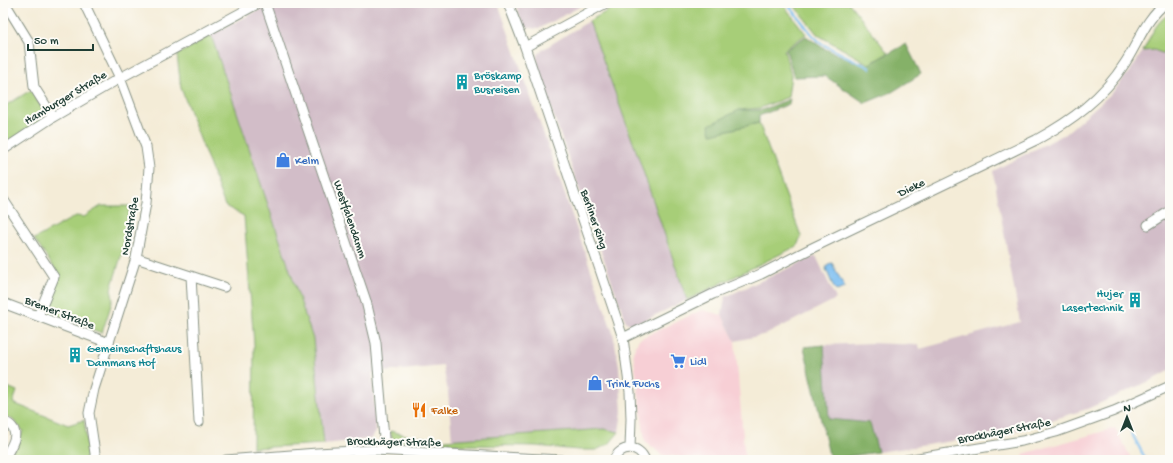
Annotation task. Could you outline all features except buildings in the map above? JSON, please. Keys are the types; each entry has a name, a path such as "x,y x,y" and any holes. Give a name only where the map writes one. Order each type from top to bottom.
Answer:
{"street":[{"path":"5,3 29,42 34,87 53,117"},
{"name":"Nordstraße","path":"84,3 120,78 146,148 149,168 146,203 136,258 94,389 89,413 96,460"},
{"name":"Hamburger Straße","path":"3,150 53,117 120,78 259,3"},
{"name":"Westfalendamm","path":"265,3 366,301 376,343 385,450"},
{"name":"Berliner Ring","path":"508,3 525,47 623,338 630,392 630,448"},
{"path":"525,47 606,3"},
{"name":"Dieke","path":"623,338 713,294 761,274 1036,140 1061,126 1084,110 1108,87 1124,64 1151,18 1158,9 1166,3"},
{"path":"3,199 54,277 38,316"},
{"path":"1148,225 1170,211"},
{"path":"136,258 224,287"},
{"path":"190,276 199,422"},
{"name":"Bremer Straße","path":"3,303 109,343"},
{"name":"Brockhäger Straße","path":"906,460 954,456 1056,432 1114,411 1170,386"},
{"path":"3,421 8,423 16,438 3,460"},
{"path":"614,460 620,451 630,448 640,452 644,460"},
{"name":"Brockhäger Straße","path":"226,460 318,453 385,450 561,460"}],"shaded area":[{"path":"273,3 498,3 613,333 619,366 622,412 619,432 604,429 452,440 448,392 443,366 372,373 376,432 370,439 324,444 313,339 211,35"},
{"path":"515,3 587,3 538,29 524,27"},
{"path":"589,21 638,156 687,300 634,325 626,322 538,71 537,56 542,50"},
{"path":"1154,50 1170,56 1170,370 1154,379 1087,409 1019,430 927,445 878,452 870,423 829,419 824,345 871,343 919,345 920,349 1020,322 993,171 1065,134 1113,92 1143,51"},
{"path":"816,256 836,299 767,334 735,341 722,315 725,297"},
{"path":"702,310 722,315 735,341 745,460 710,460 661,455 645,441 633,352 639,339"},
{"path":"1115,428 1132,460 1024,460 1023,454"}],"green space":[{"path":"622,3 782,3 806,34 784,50 791,75 788,97 760,108 739,110 712,134 759,123 801,236 797,246 687,300 638,156 589,21"},
{"path":"792,3 849,3 888,53 869,64 818,35"},
{"path":"1170,14 1170,56 1154,50 1143,51 1157,25 1161,20"},
{"path":"211,35 313,339 324,444 253,448 254,344 244,216 225,206 181,88 177,55"},
{"path":"806,36 823,48 853,61 870,64 906,44 921,74 892,92 865,103 825,76 794,77 786,50"},
{"path":"31,90 45,113 43,121 7,143 3,143 3,107"},
{"path":"790,99 789,104 759,116 759,123 711,134 709,125 739,110 762,110"},
{"path":"101,206 130,206 122,253 111,289 113,299 102,333 45,312 59,275 34,239 76,216 84,217"},
{"path":"824,345 829,419 870,423 878,452 830,459 804,347"},
{"path":"3,385 17,391 13,403 68,425 84,420 88,458 83,460 8,460 23,431 12,419 3,416"},
{"path":"604,429 619,432 609,444 596,450 535,446 463,445 446,443 445,440"},
{"path":"390,431 410,436 431,438 435,443 400,441 392,438"}],"water":[{"path":"832,263 844,286 844,288 837,291 834,288 826,269 828,264"}],"waterway":[{"path":"787,3 813,36 822,44 870,68"},
{"path":"1131,432 1146,460"}],"place":[{"name":"Bröskamp Busreisen","path":"462,82"},
{"name":"Kelm","path":"283,160"},
{"name":"Hujer Lasertechnik","path":"1135,300"},
{"name":"Gemeinschaftshaus Dammans Hof","path":"75,355"},
{"name":"Lidl","path":"678,361"},
{"name":"Trink Fuchs","path":"595,383"},
{"name":"Falke","path":"419,410"}]}
